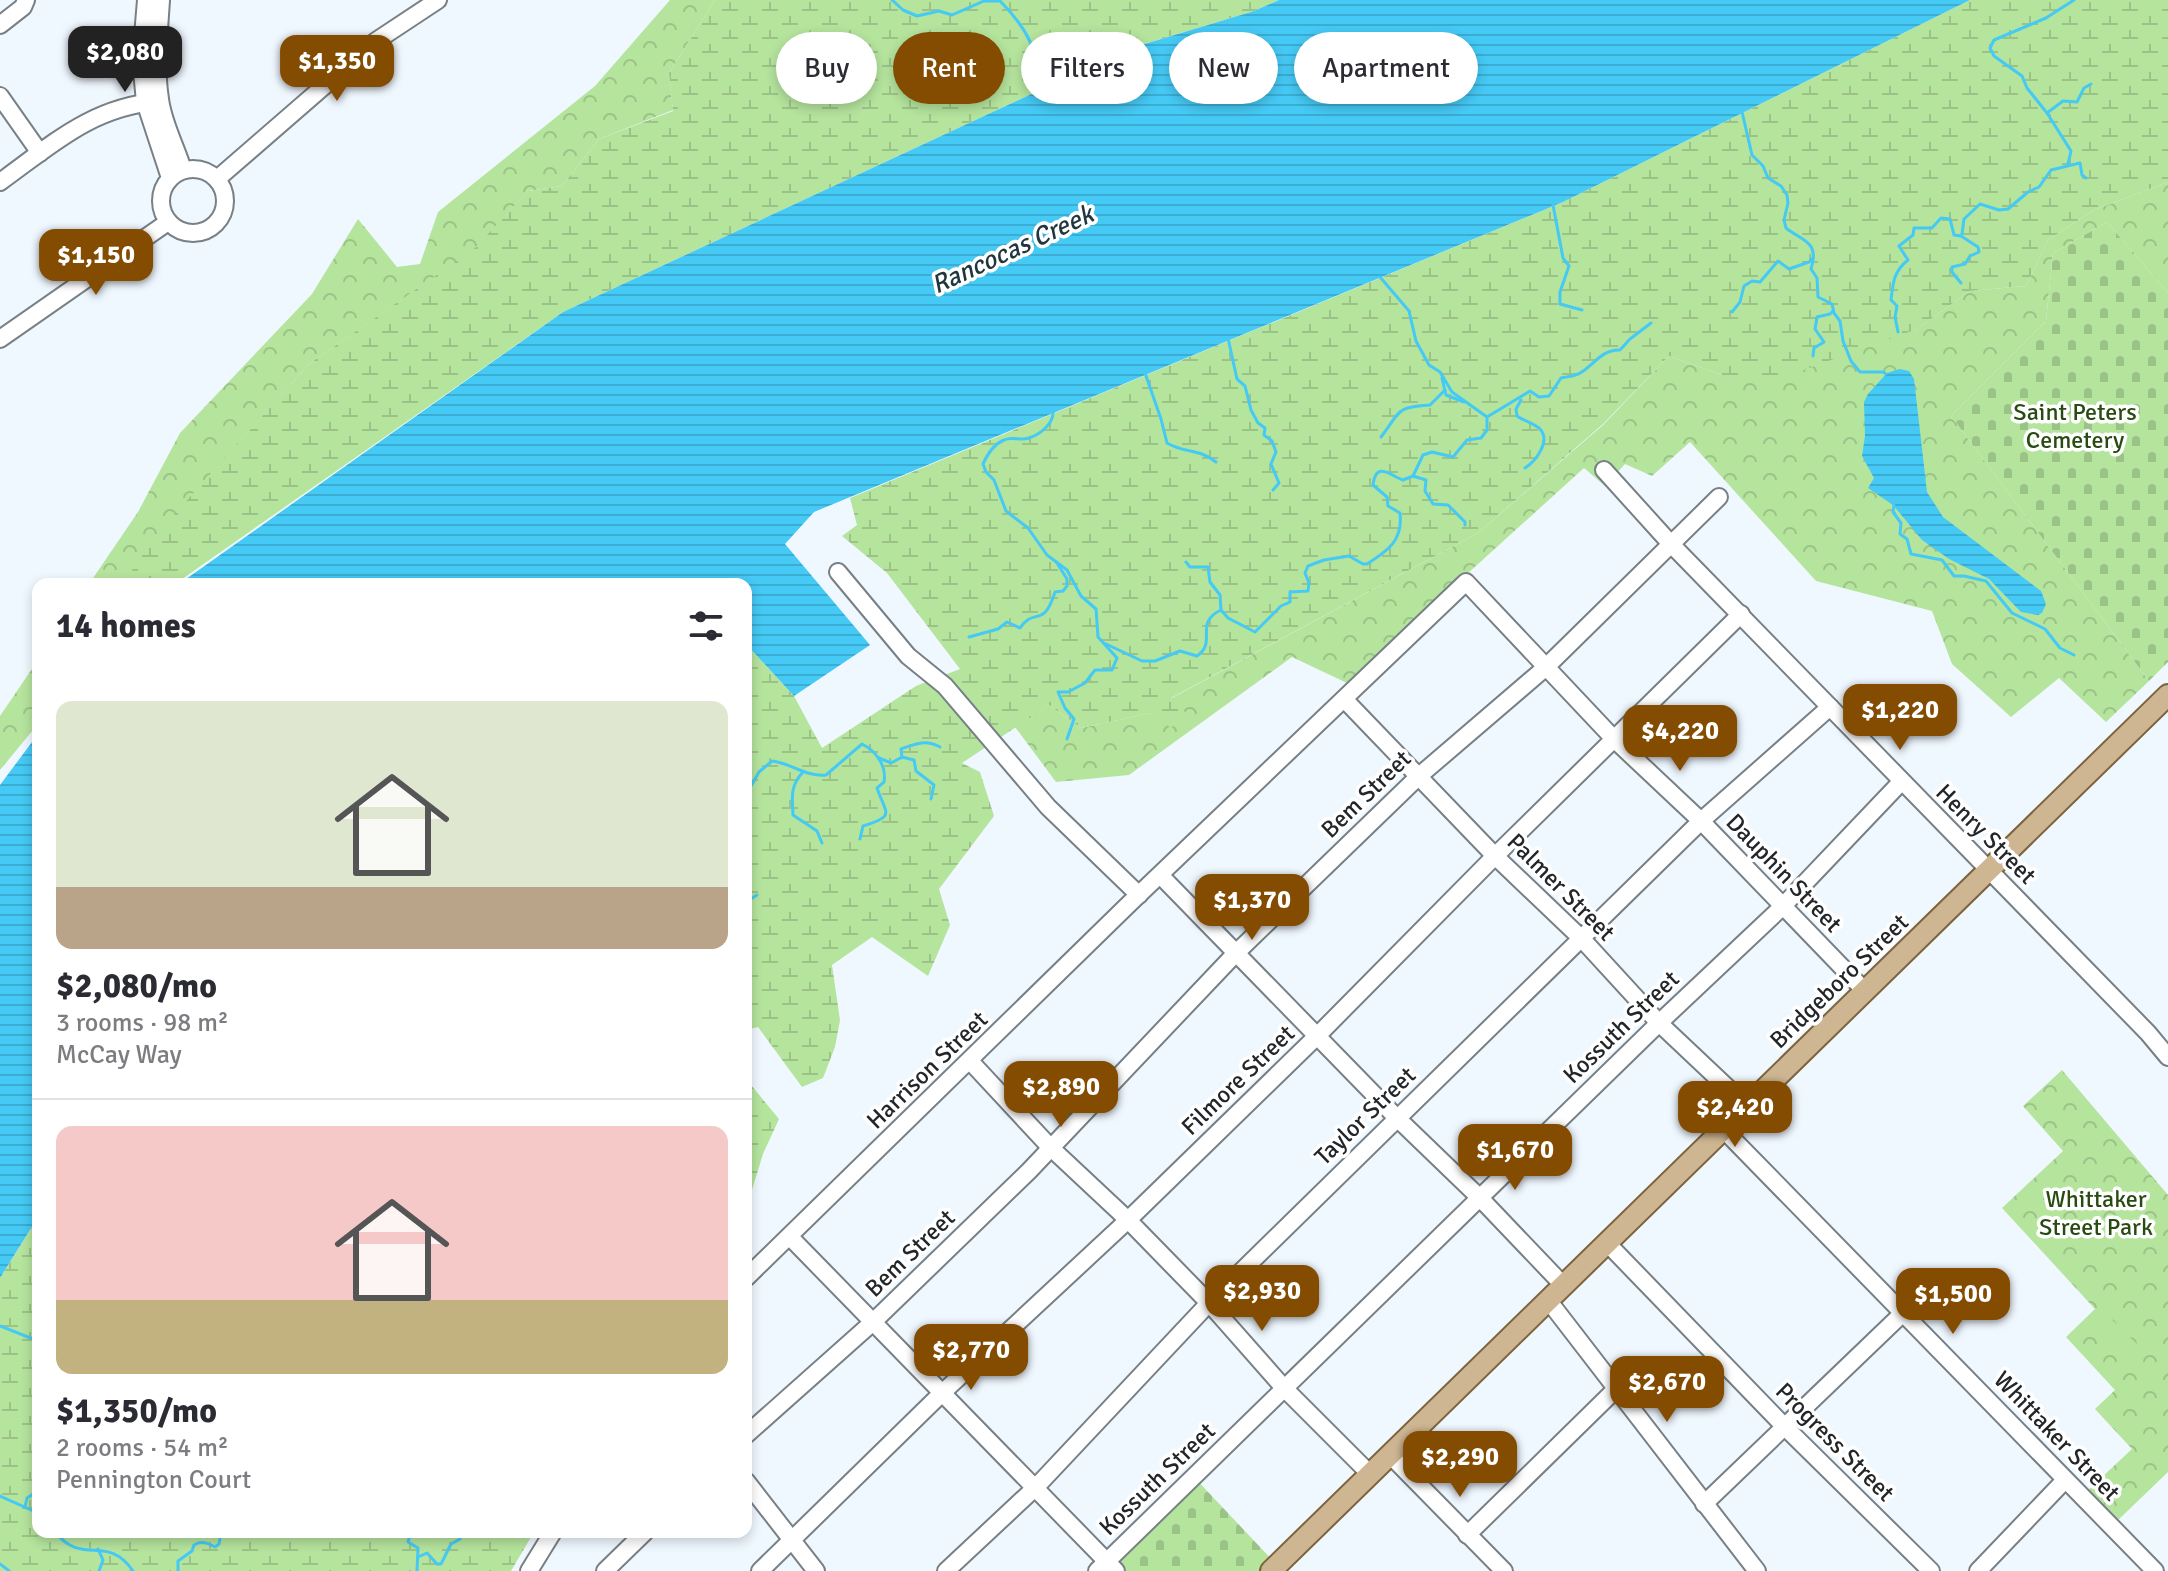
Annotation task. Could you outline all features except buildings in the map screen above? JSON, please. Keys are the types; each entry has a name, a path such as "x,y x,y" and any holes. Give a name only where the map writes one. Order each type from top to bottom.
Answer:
{"main road":[{"name":"Bridgeboro Street","path":"1271,1571 2168,695"}],"street":[{"path":"0,25 23,7 26,0"},
{"path":"146,0 141,60 176,174"},
{"path":"153,101 161,0"},
{"path":"217,179 376,41 438,0"},
{"path":"0,96 40,153"},
{"path":"0,182 91,118 116,108 153,101"},
{"path":"200,169 217,179 224,191 225,206 213,227 200,233 187,233 177,230 168,222 160,198 176,174 200,169"},
{"path":"3,330 168,222"},
{"name":"Henry Street","path":"1604,470 1670,543 2168,1057"},
{"name":"Bem Street","path":"752,1430 873,1322 1029,1171 1235,954 1419,776 1545,668 1719,497"},
{"path":"838,572 908,656 945,686 1048,807 1139,895"},
{"name":"Dauphin Street","path":"1466,582 1615,740 1701,821 1865,991"},
{"name":"Harrison Street","path":"752,1272 1466,582"},
{"name":"Filmore Street","path":"760,1571 1316,1037 1741,614"},
{"name":"Palmer Street","path":"1344,699 1495,856 1582,939 1659,1023 1747,1106"},
{"name":"Taylor Street","path":"946,1571 1036,1487 1209,1303 1397,1118 1701,821 1830,707"},
{"name":"Kossuth Street","path":"1107,1568 1284,1388 1782,907 1901,782"},
{"path":"1160,875 1563,1285"},
{"path":"970,1061 1050,1147 1128,1220 1209,1303 1284,1388 1370,1474"},
{"name":"Whittaker Street","path":"1723,1129 2155,1571"},
{"path":"790,1237 1036,1487 1107,1568"},
{"name":"Progress Street","path":"1607,1243 1784,1426 1931,1571"},
{"path":"1548,1300 1757,1571"},
{"path":"1704,1504 1903,1313"},
{"path":"1467,1535 1616,1389"},
{"path":"1389,1454 1504,1571"},
{"path":"1978,1571 2065,1480"},
{"path":"752,1489 816,1571"},
{"path":"529,1571 549,1538"},
{"path":"605,1571 639,1538"}],"green space":[{"path":"670,0 715,0 669,73 673,110 599,139 562,186 528,191 475,249 309,364 137,557 130,578 93,578 138,512 180,433 312,294 358,219 397,267 420,264 438,212 595,86"},
{"path":"715,0 1279,0 1254,11 1184,32 1169,32 1169,37 1153,41 1153,32 1021,32 1021,99 563,312 184,578 130,578 136,557 309,364 474,249 528,191 562,186 599,139 673,111 669,73"},
{"path":"1970,0 2168,0 2168,182 2094,210 2048,240 2026,286 1970,291 1917,329 1784,377 1722,375 1669,356 1603,424 1478,533 1171,698 1187,714 1171,728 1151,713 1081,728 1049,705 962,763 980,772 994,816 939,889 950,925 928,976 872,937 832,965 840,1020 835,1047 823,1078 802,1087 758,1027 752,1028 752,650 794,696 822,748 916,686 960,669 887,573 842,536 857,525 850,498 1563,202"},
{"path":"2168,182 2168,293 2107,222 2053,253 2046,321 1951,416 2149,681 2106,722 2059,678 2011,717 1952,664 1932,611 1816,581 1690,442 1652,476 1625,464 1605,486 1584,468 1347,683 1292,657 1129,775 1056,782 1015,727 1049,705 1081,728 1151,713 1170,699 1478,533 1603,425 1669,356 1722,375 1917,329 1970,291 2026,286 2048,240 2094,210"},
{"name":"Saint Peters Cemetery","path":"2107,222 2168,293 2168,662 2149,681 1951,416 2046,321 2053,253"},
{"path":"32,669 32,731 0,770 0,716"},
{"name":"Whittaker Street Park","path":"2062,1070 2168,1195 2168,1472 2115,1523 2086,1492 2132,1449 2095,1409 2115,1390 2066,1337 2095,1309 2002,1208 2063,1151 2023,1106"},
{"path":"752,1086 779,1119 763,1154 752,1190"},
{"path":"32,1227 32,1538 530,1538 511,1571 0,1571 0,1278"},
{"path":"2106,1314 2137,1344 2124,1358 2093,1328"},
{"path":"1193,1476 1277,1565 1271,1571 1116,1571 1107,1561"}],"water":[{"name":"Rancocas Creek","path":"1279,0 1970,0 1563,202 814,512 785,544 870,645 794,696 752,650 752,578 187,578 563,312 1021,99 1021,104 1153,104 1153,41 1169,37 1169,104 1278,104 1278,32 1184,32 1254,11"},
{"path":"1900,369 1909,371 1914,379 1927,492 1943,517 2041,591 2046,604 2042,613 2021,612 1989,579 1949,559 1922,540 1893,505 1868,488 1874,478 1862,456 1864,402 1887,373"},
{"path":"32,742 32,1227 0,1278 0,785"}],"waterway":[{"path":"892,0 903,10 917,16 939,11 952,15 984,1 1000,1 1025,32"},
{"path":"2068,164 2071,151 2047,113 2027,88 2022,76 1994,56 1990,48 1994,40 2046,18 2074,0"},
{"path":"2047,113 2063,101 2077,102 2084,88 2091,84"},
{"path":"1742,112 1752,155 1763,166 1768,178 1781,186 1787,195 1786,228 1811,247 1811,269 1817,278 1818,297 1832,304 1851,361 1860,372 1886,374"},
{"path":"1962,234 1964,219 1980,204 1999,210 2008,209 2039,187 2051,170 2080,163 2082,175 2086,178"},
{"path":"1553,205 1563,258 1569,266 1560,292 1560,304 1582,310"},
{"path":"1898,332 1895,317 1897,306 1891,300 1897,273 1908,260 1899,246 1913,235 1914,228 1932,228 1941,218 1950,219 1954,235 1978,247 1979,252 1970,256 1965,264 1952,267 1952,272 1961,283"},
{"path":"1732,312 1740,302 1744,286 1752,281 1760,282 1778,261 1789,269 1813,258"},
{"path":"1380,277 1409,311 1416,341 1429,365 1440,372 1452,392 1487,417"},
{"path":"1813,356 1814,348 1824,342 1815,329 1817,317 1833,311"},
{"path":"1487,417 1530,391 1539,397 1549,396 1561,378 1578,374 1603,355 1620,350 1651,323"},
{"path":"1228,338 1237,379 1245,386 1251,410 1258,423 1265,428 1264,435 1272,441 1276,452 1271,464 1279,483 1273,490"},
{"path":"1145,373 1167,443 1216,462"},
{"path":"1442,378 1446,395 1464,402"},
{"path":"1381,437 1404,409 1430,405 1445,390"},
{"path":"1521,400 1516,409 1517,416 1540,429 1544,439 1534,461 1525,468"},
{"path":"1053,411 1049,424 1042,431 1029,438 1010,438 1000,442 983,464 994,480 1006,511 1028,528 1047,555 1067,570 1081,596 1096,609 1098,637 1117,658 1112,670 1095,670 1085,683 1068,692 1058,692 1074,719 1067,739"},
{"path":"1413,476 1423,455 1432,452 1453,457 1467,440 1481,438 1487,430 1487,419"},
{"path":"1186,562 1190,567 1208,567 1210,582 1220,595 1221,610 1228,618 1255,632 1281,606 1290,602 1290,592 1308,591 1305,573 1308,566 1349,556 1367,564 1393,543 1399,530 1400,513 1388,506 1387,497 1373,485 1377,473 1389,473 1403,480 1413,476 1426,480 1425,491 1433,504 1448,505 1465,525"},
{"path":"1894,505 1893,512 1901,523 1900,534 1907,539 1911,554 1942,560 1954,576 1986,581 2012,613 2045,629 2060,648 2074,655"},
{"path":"969,637 998,629 1007,622 1020,628 1030,618 1047,611 1055,592 1063,591 1067,586 1067,579 1057,563"},
{"path":"1106,644 1142,661 1155,661 1180,651 1197,656 1206,645 1208,621 1221,610"},
{"path":"902,758 901,749 916,744 930,743 940,747"},
{"path":"752,784 759,772 772,761 812,774 826,775 862,744 876,755 882,765 884,782 877,788 886,813 880,820 863,826 860,839"},
{"path":"879,758 891,763 902,757 914,760 916,771 934,785 931,799"},
{"path":"803,772 794,787 793,815 817,831 822,843"},
{"path":"752,898 757,895"},
{"path":"0,1326 32,1339"},
{"path":"25,1507 27,1498 32,1495"},
{"path":"0,1496 32,1510"},
{"path":"61,1538 75,1548 114,1554 133,1571"},
{"path":"178,1571 178,1561 192,1551 194,1545 202,1543 215,1547 220,1538"},
{"path":"409,1538 408,1542 418,1548 417,1571"},
{"path":"418,1557 427,1553 437,1564 441,1564 451,1544 460,1538"},
{"path":"98,1549 103,1560 99,1571"},
{"path":"0,1564 8,1570"}]}
